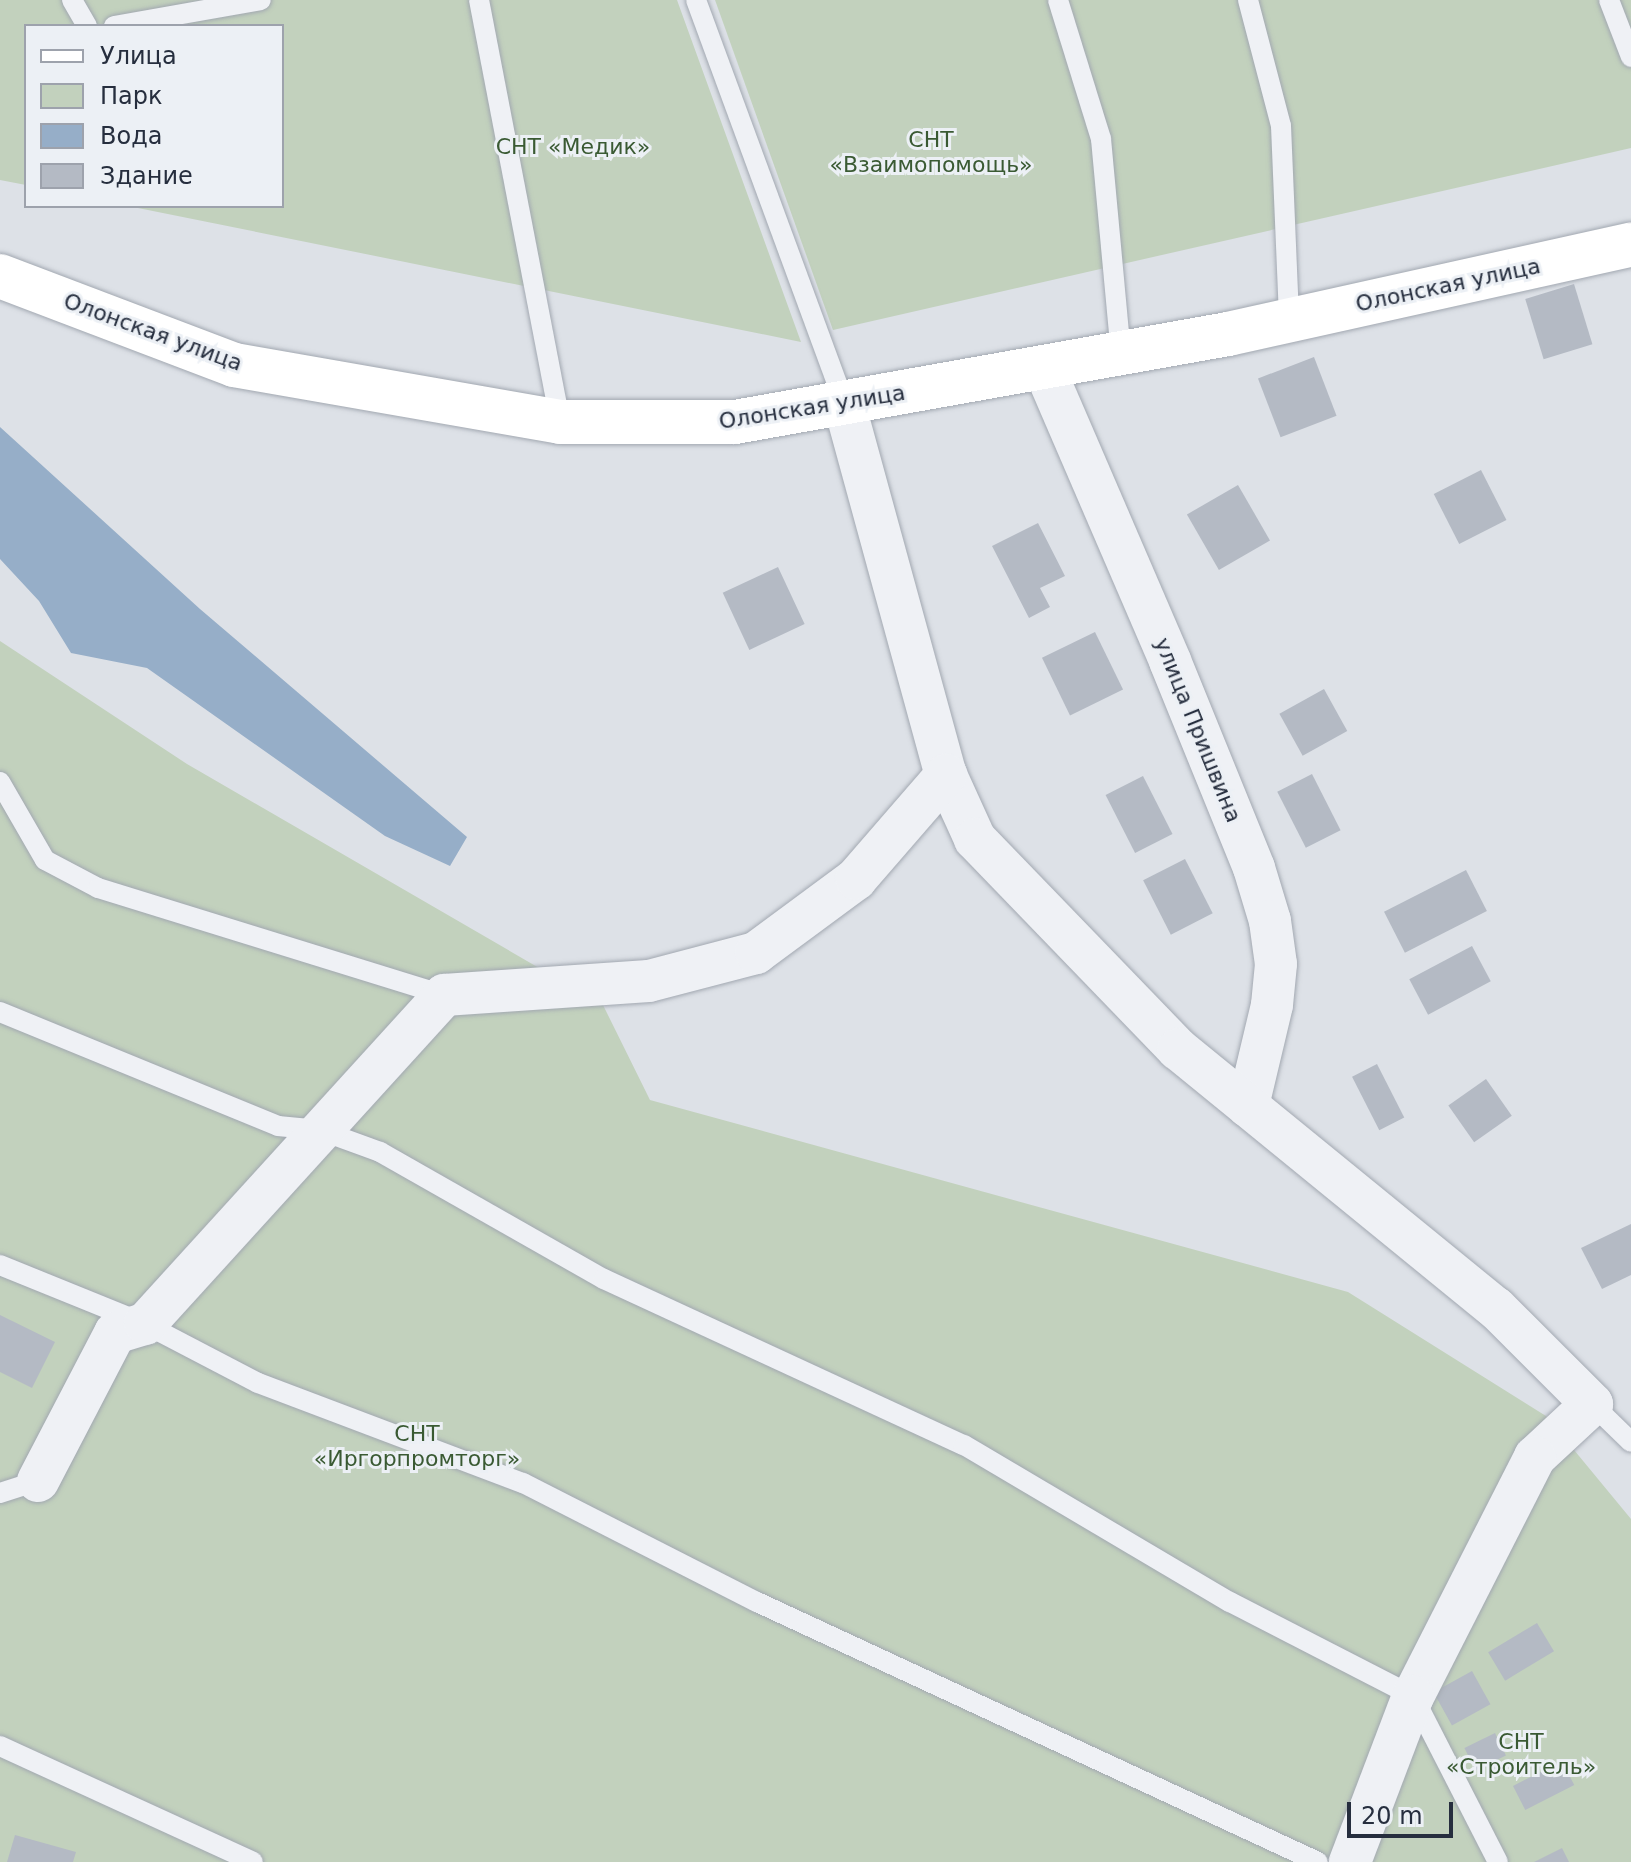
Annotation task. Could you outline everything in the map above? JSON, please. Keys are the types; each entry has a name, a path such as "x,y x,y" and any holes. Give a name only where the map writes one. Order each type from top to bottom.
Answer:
{"street":[{"name":"Олонская улица","path":"0,276 234,365 560,422 735,422 1121,354 1631,245"},
{"name":"улица Пришвина","path":"1044,368 1182,689 1254,868 1270,921 1276,964 1272,1005 1248,1106"},
{"path":"844,403 946,775 975,839 1009,878 1178,1049 1496,1308 1592,1404 1535,1457 1413,1696 1350,1862"},
{"path":"19,1487 115,1333 145,1324 444,995 649,981 756,953 856,879 946,775"}],"lane":[{"path":"72,0 86,24"},
{"path":"125,24 261,0"},
{"path":"479,0 560,422"},
{"path":"696,0 844,403"},
{"path":"1058,0 1101,139 1121,354"},
{"path":"1248,0 1281,126 1289,320"},
{"path":"1609,0 1631,57"},
{"path":"0,782 45,860 98,888 444,995"},
{"path":"0,1012 278,1126 320,1130 380,1152 604,1279 964,1445 1230,1602 1413,1696 1498,1862"},
{"path":"0,1265 145,1324 258,1383 523,1483 757,1602 1318,1862"},
{"path":"1592,1404 1631,1442"},
{"path":"0,1746 253,1862"}],"green space":[{"name":"СНТ «Медик»","path":"0,0 677,0 801,342 138,208 284,208 284,24 24,24 24,185 0,180"},
{"name":"СНТ «Взаимопомощь»","path":"715,0 1631,0 1631,148 833,330"},
{"name":"СНТ «Иргорпромторг»","path":"0,641 187,764 603,1005 650,1100 1348,1292 1546,1416 1631,1519 1631,1862 0,1862"}],"water":[{"path":"0,427 200,609 467,837 450,866 385,836 147,668 71,653 39,601 0,559"}],"building":[{"path":"1574,284 1592,344 1544,359 1525,299"},
{"path":"1314,357 1337,416 1281,437 1258,379"},
{"path":"1481,470 1506,520 1459,544 1434,494"},
{"path":"1238,485 1270,540 1219,570 1187,514"},
{"path":"1038,523 1065,576 1040,588 1050,607 1029,618 992,546"},
{"path":"778,567 805,624 749,650 723,593"},
{"path":"1095,632 1123,690 1070,715 1042,658"},
{"path":"1324,689 1347,731 1303,756 1279,714"},
{"path":"1312,774 1341,830 1306,848 1277,792"},
{"path":"1143,776 1173,834 1135,853 1106,795"},
{"path":"1185,859 1213,913 1171,935 1143,880"},
{"path":"1466,870 1487,911 1405,953 1384,912"},
{"path":"1472,946 1491,981 1428,1015 1409,979"},
{"path":"1377,1064 1404,1117 1379,1130 1352,1077"},
{"path":"1486,1079 1512,1116 1474,1142 1448,1105"},
{"path":"1631,1224 1631,1275 1602,1289 1581,1248"},
{"path":"0,1315 55,1342 32,1388 0,1372"},
{"path":"1537,1623 1554,1651 1505,1681 1488,1652"},
{"path":"1472,1671 1490,1704 1452,1726 1434,1692"},
{"path":"1495,1733 1506,1755 1475,1770 1464,1748"},
{"path":"1562,1761 1574,1785 1525,1810 1513,1786"},
{"path":"15,1835 76,1852 73,1862 7,1862"},
{"path":"1562,1848 1569,1862 1534,1862"}],"park label":[{"name":"СНТ «Строитель»","path":"1521,1754"}]}
